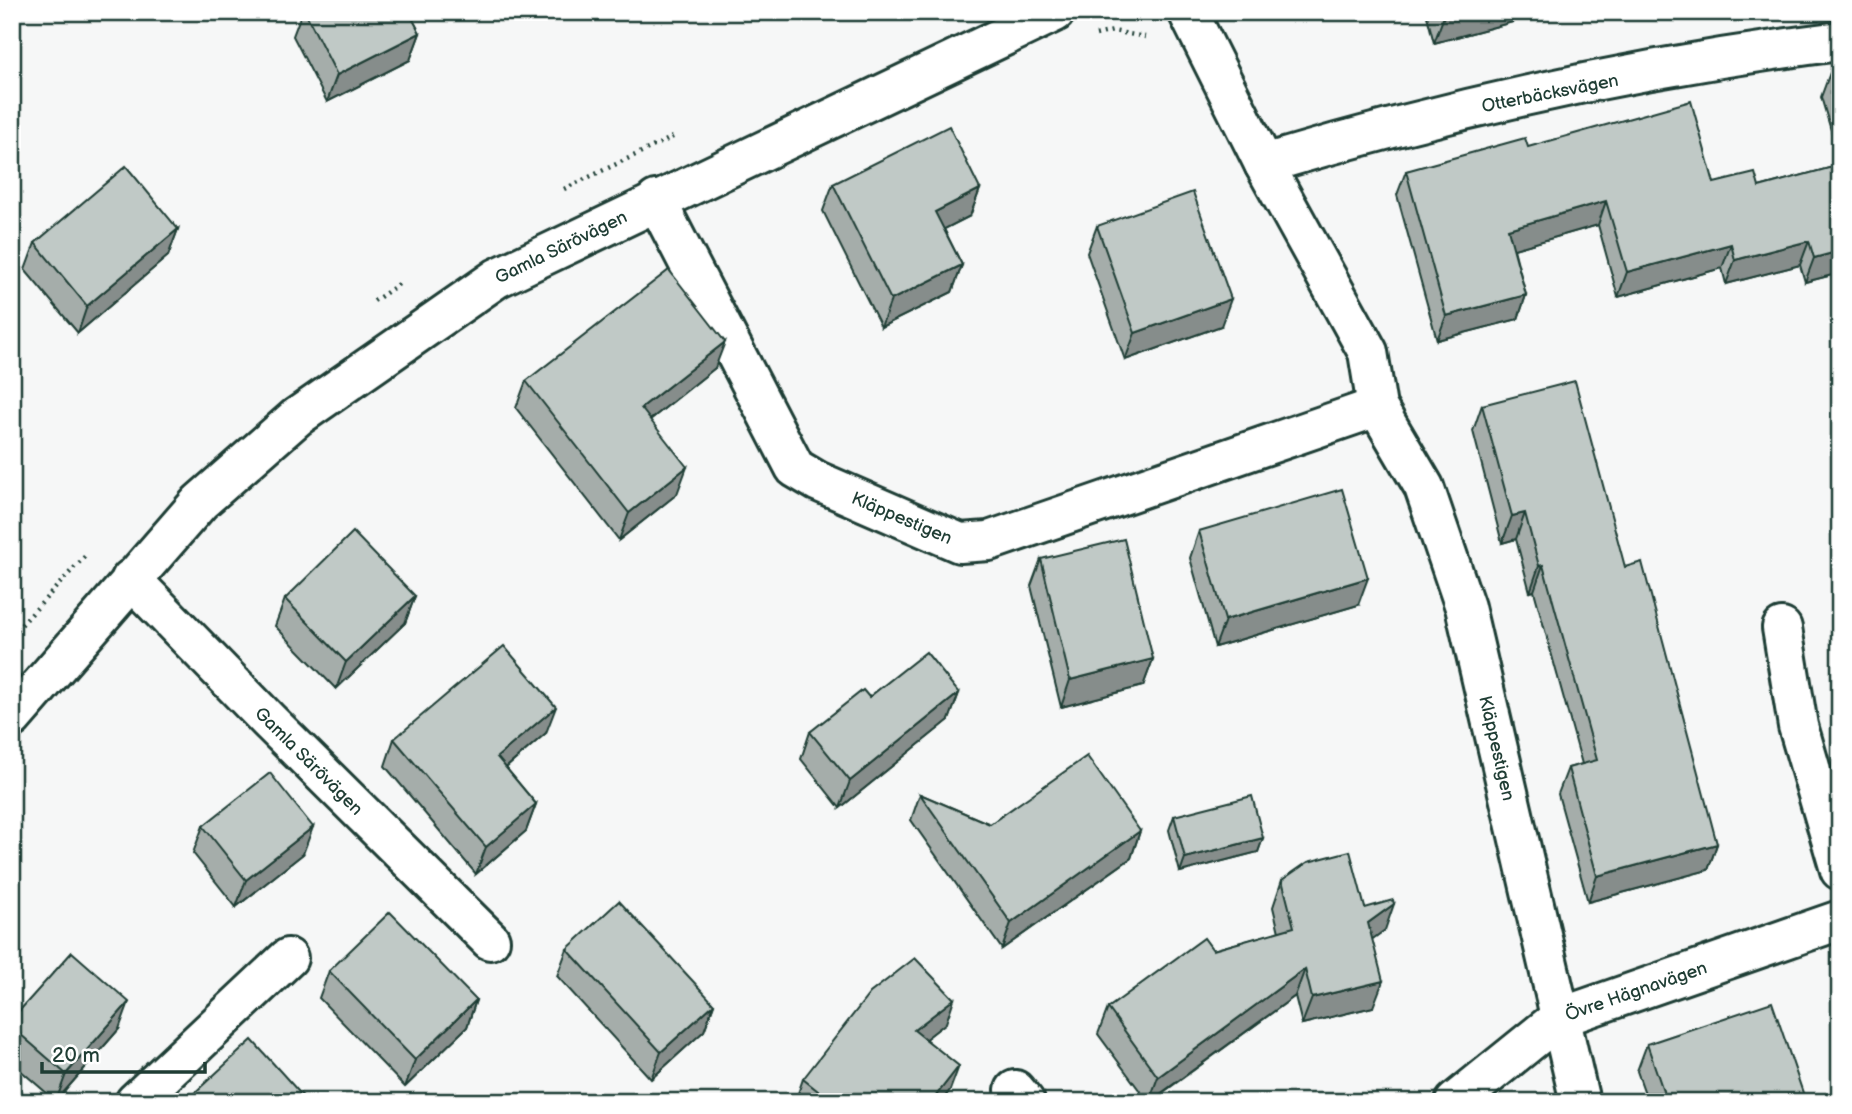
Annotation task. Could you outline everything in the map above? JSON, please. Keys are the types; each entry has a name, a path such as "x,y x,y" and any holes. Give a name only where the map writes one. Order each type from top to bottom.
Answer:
{"street":[{"name":"Gamla Särövägen","path":"12,718 200,502 297,417 497,278 656,200 939,70 1055,12"},
{"name":"Kläppestigen","path":"1188,12 1264,164 1368,352 1377,407 1424,487 1465,607 1580,1102"},
{"name":"Otterbäcksvägen","path":"1264,164 1386,127 1712,60 1840,41"},
{"name":"Kläppestigen","path":"656,200 795,468 817,481 960,543 989,541 1377,407"},
{"name":"Gamla Särövägen","path":"131,579 268,720 490,940"},
{"path":"1782,628 1798,726 1840,870"},
{"name":"Övre Hägnavägen","path":"1455,1102 1559,1018 1840,920"},
{"path":"135,1102 288,958"}],"path":[{"path":"1087,38 1113,31 1145,37 1154,43"}],"building":[{"path":"305,12 409,12 420,33 337,75"},
{"path":"1443,12 1459,12 1444,16"},
{"path":"1840,67 1840,99 1831,70"},
{"path":"1691,101 1714,183 1755,173 1759,187 1840,165 1840,251 1814,258 1809,241 1735,260 1731,244 1627,272 1606,201 1508,229 1526,295 1446,316 1406,171 1525,138 1528,147"},
{"path":"949,126 980,189 935,212 962,265 891,300 833,184"},
{"path":"126,166 178,229 87,306 35,243"},
{"path":"1193,192 1231,299 1135,333 1097,226"},
{"path":"669,270 725,342 641,408 687,467 629,513 526,381"},
{"path":"1575,381 1625,567 1642,562 1717,844 1597,876 1568,768 1597,760 1543,565 1539,566 1525,513 1512,516 1482,405"},
{"path":"1342,489 1368,578 1225,620 1199,531"},
{"path":"353,532 415,596 346,662 285,599"},
{"path":"1124,539 1153,659 1070,680 1041,559"},
{"path":"504,646 556,707 497,757 536,804 486,847 394,739"},
{"path":"926,652 959,693 850,781 810,732 863,690 869,697"},
{"path":"1087,756 1140,831 1011,923 920,794 990,824"},
{"path":"270,773 313,827 246,880 203,826"},
{"path":"1252,796 1263,838 1185,858 1174,816"},
{"path":"1350,851 1365,908 1393,900 1394,904 1368,923 1383,981 1312,998 1305,969 1158,1077 1108,1008 1204,938 1213,950 1294,927 1282,880 1308,862"},
{"path":"619,901 714,1004 661,1052 567,949"},
{"path":"390,912 476,1000 415,1060 329,971"},
{"path":"72,952 129,1002 66,1074 12,1027 12,1019"},
{"path":"915,958 954,999 914,1030 959,1066 931,1102 832,1102 803,1079 870,993"},
{"path":"1772,1002 1804,1096 1787,1102 1667,1102 1647,1044"},
{"path":"252,1040 308,1102 195,1102 190,1097"}]}
